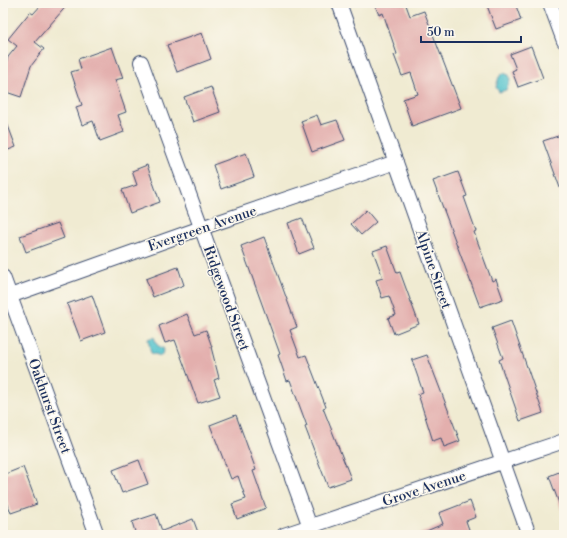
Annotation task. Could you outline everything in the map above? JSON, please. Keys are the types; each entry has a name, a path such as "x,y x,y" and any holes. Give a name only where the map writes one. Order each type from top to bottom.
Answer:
{"street":[{"name":"Alpine Street","path":"339,3 528,535"},
{"path":"550,3 564,41"},
{"name":"Ridgewood Street","path":"141,62 311,531"},
{"name":"Evergreen Avenue","path":"8,299 201,228 396,162"},
{"name":"Oakhurst Street","path":"3,277 8,299 97,535"},
{"name":"Grove Avenue","path":"284,535 311,531 564,440"}],"water":[{"path":"503,73 509,75 510,81 506,90 499,92 496,87 499,77"},
{"path":"154,337 157,345 164,349 161,356 151,353 148,339"}],"building":[{"path":"43,3 69,3 35,42 44,49 31,66 21,97 3,91 3,73 8,57 17,46 8,39 30,12 33,14"},
{"path":"374,3 408,3 406,5 410,16 424,11 461,108 412,126 403,99 418,94 411,73 402,76 394,55 397,54 383,13 379,15"},
{"path":"486,3 515,3 521,20 496,29"},
{"path":"202,33 211,59 177,72 167,45"},
{"path":"531,46 543,78 518,87 512,71 516,69 510,54"},
{"path":"112,47 123,78 115,80 126,112 118,115 124,132 100,141 93,121 82,125 76,107 82,105 71,72 81,69 78,59"},
{"path":"211,87 220,112 193,122 184,97"},
{"path":"4,115 16,147 3,152 3,116"},
{"path":"317,115 321,125 337,120 345,140 312,152 301,121"},
{"path":"564,134 564,196 563,196 543,141"},
{"path":"246,153 254,177 221,189 213,165"},
{"path":"147,165 160,202 130,213 122,190 137,185 132,171"},
{"path":"458,172 467,196 464,197 476,231 474,232 492,281 496,279 503,299 480,307 433,181"},
{"path":"366,210 376,222 361,235 351,224"},
{"path":"302,218 314,248 299,254 288,223"},
{"path":"58,223 64,238 26,252 20,236"},
{"path":"264,237 297,327 290,330 300,357 306,355 326,407 323,408 351,479 328,487 305,427 307,426 290,380 287,381 278,355 280,354 241,246"},
{"path":"387,246 397,273 400,272 419,324 394,334 388,318 396,315 389,296 382,298 376,280 383,278 373,251"},
{"path":"178,267 184,285 153,297 146,279"},
{"path":"92,295 105,332 81,341 67,304"},
{"path":"187,314 195,334 206,330 212,347 219,378 214,380 220,396 198,403 175,340 165,343 159,326"},
{"path":"511,321 543,413 520,421 499,360 503,358 492,328"},
{"path":"427,355 460,441 444,447 441,438 433,441 418,394 423,392 412,360"},
{"path":"236,415 256,470 253,471 266,508 237,519 232,504 246,499 238,476 231,479 210,425"},
{"path":"139,460 148,484 122,493 113,470"},
{"path":"23,467 37,504 11,513 3,491 3,475"},
{"path":"564,470 564,513 563,514 549,476"},
{"path":"470,501 476,517 466,521 471,535 417,535 443,524 439,513"},
{"path":"156,514 162,531 193,519 199,535 136,535 132,522"}]}
